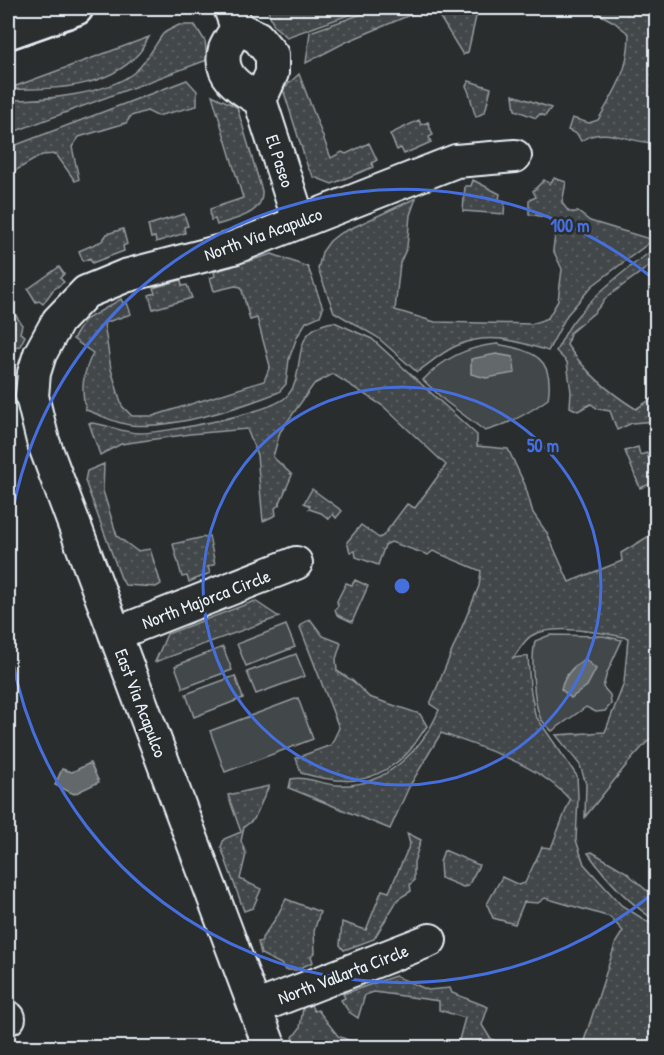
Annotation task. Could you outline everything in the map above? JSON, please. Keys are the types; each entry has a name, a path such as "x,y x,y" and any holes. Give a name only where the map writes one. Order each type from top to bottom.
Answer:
{"main road":[{"path":"8,32 76,8"}],"street":[{"path":"233,18 257,38 272,55 272,73 260,100 236,86 226,71 225,51 233,18"},
{"name":"El Paseo","path":"260,100 299,222"},
{"name":"North Via Acapulco","path":"40,354 58,321 86,292 125,276 233,248 456,161 515,156"},
{"name":"East Via Acapulco","path":"40,354 34,373 32,396 43,441 270,1047"},
{"name":"North Majorca Circle","path":"115,634 296,563"},
{"name":"North Vallarta Circle","path":"255,1008 430,940"}],"shaded area":[{"path":"267,8 368,8 287,37 274,26"},
{"path":"379,8 478,8 468,52 463,55 435,9 424,9 346,42 306,63 310,32"},
{"path":"588,8 651,8 656,23 656,143 608,134 590,136 581,141 577,134 568,130 572,118 589,123 598,120 616,89 627,58 629,34 614,22"},
{"path":"179,25 195,25 205,41 207,60 8,134 8,100 56,97 109,86 136,71 163,34"},
{"path":"149,37 140,51 126,65 112,74 60,88 8,89"},
{"path":"299,74 331,158 369,143 377,160 372,163 373,167 332,184 314,177 308,168 283,89"},
{"path":"187,80 197,91 197,106 157,116 147,111 131,116 126,123 79,137 72,147 79,179 75,181 56,154 42,155 8,175 8,148"},
{"path":"469,81 491,88 485,112 476,117 466,86"},
{"path":"212,95 237,107 262,191 258,206 253,211 217,225 215,219 211,220 210,209 243,198"},
{"path":"513,95 551,108 545,116 540,114 536,118 515,110"},
{"path":"419,120 421,125 428,122 433,135 429,137 431,142 404,154 401,148 397,150 390,134"},
{"path":"554,178 566,182 562,203 569,212 578,212 590,221 653,240 592,286 567,315 548,351 502,339 479,339 468,341 451,349 417,372 377,337 334,312 318,269 322,252 339,234 416,198 410,215 407,247 400,263 395,310 435,322 532,324 548,318 558,301 562,269 553,250 556,228 549,218 529,214 529,200 536,197 533,191 544,180 550,184"},
{"path":"473,180 500,194 499,200 505,201 504,214 463,211 465,186 471,186"},
{"path":"184,214 188,226 184,227 185,233 156,242 155,237 151,238 148,225"},
{"path":"123,229 127,244 123,246 124,251 92,263 90,258 83,261 79,251 102,241 107,234"},
{"path":"656,248 656,261 607,297 595,312 570,333 567,345 598,380 636,409 656,396 655,421 632,423 617,430 610,411 598,409 591,404 578,411 570,407 571,392 567,362 556,351 567,330 593,299 623,272"},
{"path":"272,254 308,267 323,308 320,316 306,322 297,337 289,359 286,384 279,392 226,411 166,424 124,424 86,410 83,395 84,381 93,353 73,339 85,320 121,299 123,303 127,303 131,314 104,323 111,369 122,406 132,416 153,416 264,381 270,366 257,318 250,320 241,287 235,286 214,291 210,278 215,276 214,272"},
{"path":"59,267 64,274 60,278 64,282 53,290 43,304 36,302 28,289"},
{"path":"181,280 182,286 187,285 192,298 153,309 149,295 155,293 153,288"},
{"path":"8,303 22,325 20,333 25,336 20,346 8,348"},
{"path":"334,322 372,339 477,435 477,446 508,449 525,485 533,513 547,533 569,582 622,561 621,553 656,532 656,732 585,817 586,784 580,765 556,735 605,732 624,683 628,638 579,630 540,632 528,638 513,658 528,656 535,715 577,776 576,840 584,864 621,905 656,927 656,1047 582,1047 616,942 623,931 610,917 545,898 538,903 524,902 515,924 493,918 487,904 502,877 519,885 525,883 542,847 551,848 570,800 543,777 510,759 441,733 409,787 390,829 289,788 291,779 336,785 354,785 370,781 399,764 412,752 432,725 439,710 430,704 479,586 481,571 433,551 428,555 391,542 385,545 378,565 356,557 355,551 350,552 347,542 361,525 379,538 383,536 407,504 415,508 446,465 383,406 333,374 314,384 280,432 273,457 292,475 279,505 275,508 276,515 263,521 257,455 247,429 121,444 100,455 89,423 132,433 152,432 216,421 276,403 286,397 293,387 303,343 309,333 319,326"},
{"path":"497,344 531,353 539,358 548,374 548,399 518,418 485,431 445,401 423,380 439,366 457,355"},
{"path":"496,354 513,357 515,373 486,378 471,374 471,359"},
{"path":"638,447 640,455 647,453 651,468 656,475 653,483 640,488 625,451"},
{"path":"104,464 103,491 117,536 137,551 150,549 161,584 156,587 125,585 121,578 85,481 87,471"},
{"path":"312,489 342,511 336,518 333,514 329,519 309,509 310,506 304,503"},
{"path":"656,507 656,532 649,510"},
{"path":"209,536 215,564 208,567 210,573 189,582 187,576 182,577 173,544"},
{"path":"355,580 368,586 352,622 337,615 335,609 346,583 352,585"},
{"path":"255,601 279,617 155,662 167,634"},
{"path":"310,619 323,636 341,643 336,659 337,671 353,681 369,697 420,714 427,726 405,756 377,774 342,781 301,773 296,758 331,745 339,728 300,627"},
{"path":"286,625 295,647 246,666 237,644"},
{"path":"550,635 603,636 622,640 603,687 610,695 611,704 605,711 596,712 586,707 552,731 540,717 534,690 533,669 535,641"},
{"path":"223,647 232,670 183,688 175,666"},
{"path":"296,654 305,676 256,694 247,672"},
{"path":"585,659 596,669 587,686 571,698 561,689 570,672"},
{"path":"235,676 243,698 194,717 186,694"},
{"path":"298,698 313,739 225,772 210,731"},
{"path":"90,763 99,782 74,794 55,785 62,769 72,772"},
{"path":"269,786 254,819 244,827 241,841 246,854 240,879 261,889 253,908 244,911 221,847 224,839 241,832 228,795"},
{"path":"407,833 421,840 414,862 414,881 410,884 411,891 398,899 374,939 344,950 340,945 342,922 366,930 382,890 389,892 410,844"},
{"path":"444,850 479,865 468,886 463,887 441,878 440,862"},
{"path":"592,852 626,872 646,890 653,892 656,890 656,921 637,907 611,882 588,853"},
{"path":"286,899 320,912 314,931 315,953 311,956 313,962 296,970 285,970 281,964 261,954 258,942 262,941"},
{"path":"395,976 428,990 450,988 452,993 488,1007 482,1025 490,1038 506,1047 457,1047 465,1018 439,1010 439,1001 374,992 365,995 358,1018 349,1012 341,1000 345,998 343,994"},
{"path":"311,1005 314,1011 318,1010 338,1036 353,1042 352,1047 297,1047 293,1037 300,1028 303,1008"}]}
